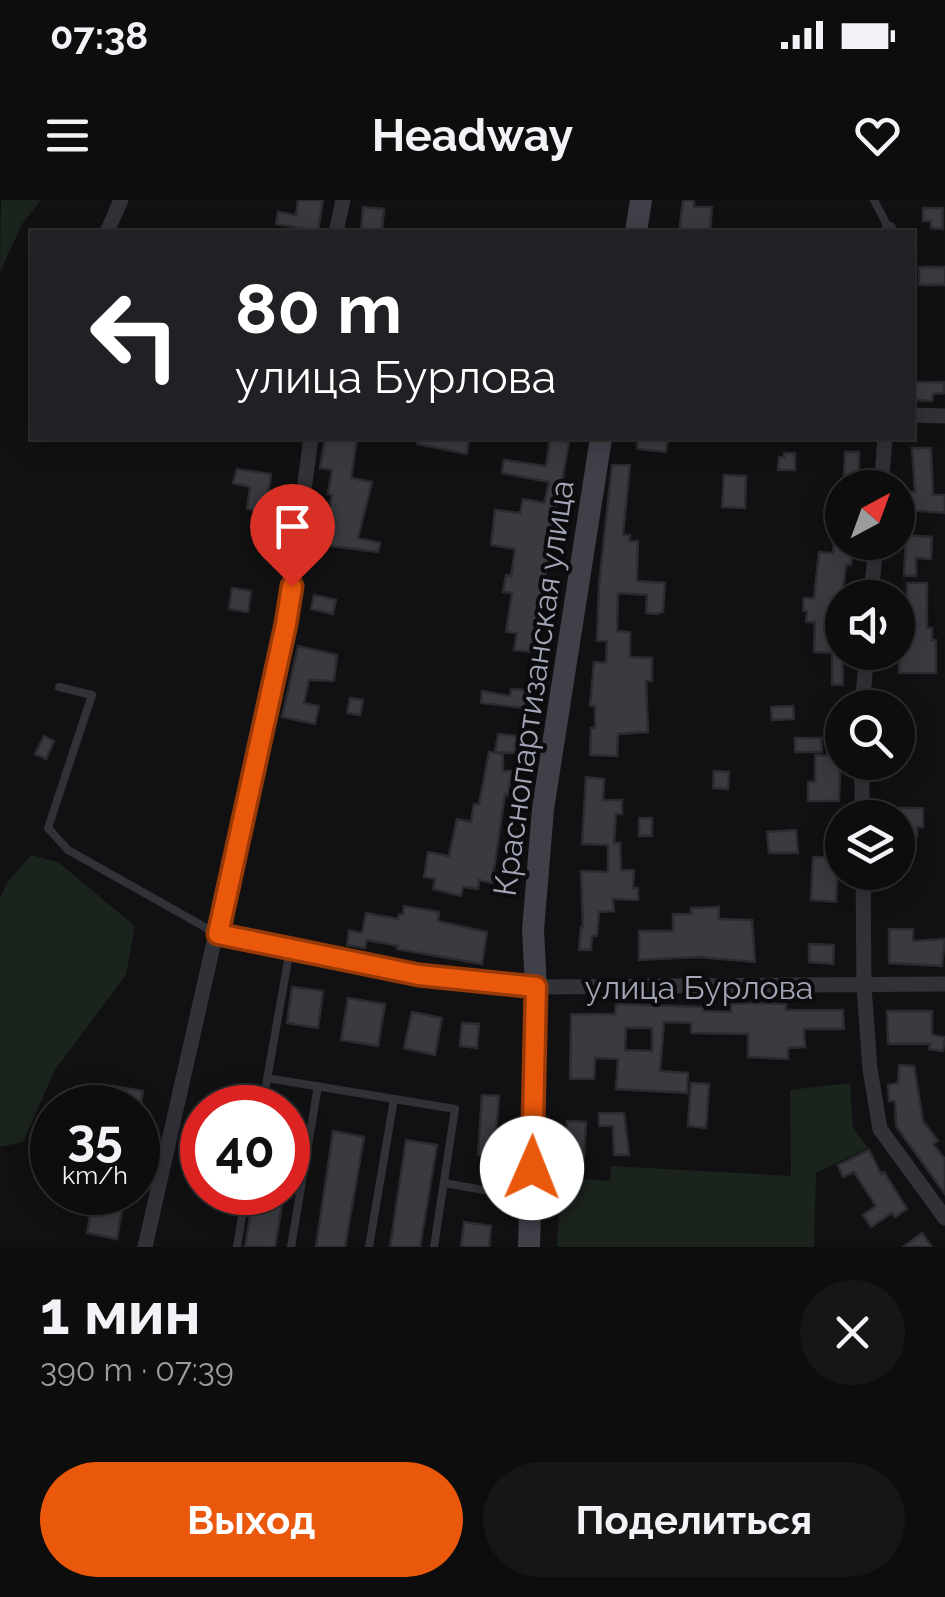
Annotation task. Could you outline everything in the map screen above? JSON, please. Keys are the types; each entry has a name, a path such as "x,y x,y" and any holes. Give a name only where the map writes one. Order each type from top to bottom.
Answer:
{"street":[{"path":"108,230 121,200"},
{"path":"336,230 343,200"},
{"path":"636,230 642,200"},
{"path":"915,415 945,416"},
{"path":"145,1247 286,624 312,440"},
{"name":"Краснопартизанская улица","path":"529,1247 536,987 532,930 543,809 600,440"},
{"path":"882,470 885,440"},
{"path":"863,890 864,986 870,1069 880,1129 945,1218"},
{"name":"улица Бурлова","path":"218,934 419,975 536,987 945,984"}],"lane":[{"path":"874,200 889,230"},
{"path":"59,687 92,695 48,828 68,850 218,934"},
{"path":"266,1085 290,949"},
{"path":"267,1078 455,1110 434,1247"},
{"path":"291,1247 318,1086"},
{"path":"369,1247 394,1099"},
{"path":"444,1183 532,1198"},
{"path":"237,1247 242,1215"}],"shaded area":[{"path":"1,200 41,200 22,224 0,272"},
{"path":"31,855 58,862 135,926 126,975 55,1070 48,1085 30,1085 30,1126 23,1142 0,1147 0,898 8,881"},
{"path":"850,1083 853,1127 868,1148 816,1173 814,1247 557,1247 561,1177 610,1181 611,1166 791,1176 790,1090"}],"building":[{"path":"298,200 323,200 318,230 276,224 278,212 296,215"},
{"path":"683,200 694,200 694,207 712,207 710,230 679,230"},
{"path":"363,207 384,209 382,230 361,230"},
{"path":"923,208 943,208 943,229 931,228 931,221 923,221"},
{"path":"919,267 945,267 945,285 919,285"},
{"path":"916,382 944,382 944,393 933,394 932,401 915,400"},
{"path":"325,440 357,440 351,478 372,482 358,538 380,543 378,552 323,545 332,470 320,468"},
{"path":"417,440 469,440 467,454 417,444"},
{"path":"550,440 569,442 532,652 514,650 517,633 506,632 512,593 503,592 506,575 511,576 515,549 491,545 495,510 520,513 523,499 544,503 549,482 502,473 504,460 546,466"},
{"path":"638,440 668,440 666,452 637,449"},
{"path":"912,448 931,448 933,495 945,495 945,513 915,511"},
{"path":"845,452 859,452 859,470 844,470"},
{"path":"784,453 795,453 795,470 778,470 779,457 784,457"},
{"path":"612,465 630,465 623,535 630,535 629,541 638,541 637,581 665,583 663,612 658,614 646,613 647,595 618,593 617,631 630,632 630,657 652,658 652,681 646,681 648,732 618,734 617,756 590,755 591,728 595,728 595,706 590,706 594,662 606,663 607,641 597,641"},
{"path":"237,469 271,474 266,512 247,509 250,487 233,483"},
{"path":"724,475 746,476 745,508 722,507"},
{"path":"915,536 932,537 931,559 916,558 916,576 904,576 905,560 915,560"},
{"path":"819,552 825,552 825,560 851,560 851,565 846,565 844,580 825,580 825,653 814,652 815,622 806,622 807,611 803,611 804,598 814,598"},
{"path":"915,583 927,583 927,628 932,628 932,640 936,640 936,673 899,673 915,670"},
{"path":"232,588 251,591 248,612 229,609"},
{"path":"314,595 336,600 333,614 311,609"},
{"path":"298,646 337,655 334,681 309,680 304,703 319,706 315,724 282,717"},
{"path":"832,670 843,670 843,685 832,685"},
{"path":"511,689 525,690 525,708 481,703 482,691 510,696"},
{"path":"350,698 363,700 360,715 347,713"},
{"path":"793,706 794,719 772,720 771,707"},
{"path":"498,734 517,736 514,753 495,752"},
{"path":"44,736 54,741 46,759 35,754"},
{"path":"795,738 821,738 822,752 795,752"},
{"path":"489,752 503,754 503,771 512,771 492,883 479,880 478,889 463,887 461,896 433,889 435,879 424,877 428,852 449,856 457,819 471,822 474,804 479,804"},
{"path":"815,755 825,755 825,780 840,780 839,800 808,801 808,782 815,782"},
{"path":"714,771 729,772 728,789 713,788"},
{"path":"586,777 604,779 603,800 622,800 622,814 616,814 614,843 620,843 621,870 634,870 633,888 638,888 638,900 613,899 614,911 599,912 591,950 579,950 583,927 581,871 608,872 608,845 582,844"},
{"path":"915,808 923,808 923,827 917,827 917,837"},
{"path":"639,818 652,818 652,836 639,836"},
{"path":"796,830 798,853 769,853 767,832"},
{"path":"813,857 825,857 825,890 837,890 836,902 811,900"},
{"path":"404,906 439,912 438,921 487,932 482,964 367,940 365,948 347,945 349,930 362,933 366,913 398,919"},
{"path":"719,907 719,919 752,920 755,962 698,957 639,960 639,931 673,931 673,914 691,914 691,908"},
{"path":"889,929 913,929 913,941 945,939 942,966 889,963"},
{"path":"809,944 834,945 833,964 809,962"},
{"path":"292,987 323,991 318,1028 287,1023"},
{"path":"348,998 385,1004 378,1046 341,1040"},
{"path":"616,1004 703,1007 703,1011 731,1012 731,1004 786,1004 786,1010 843,1010 844,1029 804,1029 805,1047 788,1048 788,1059 748,1057 748,1034 691,1033 691,1023 664,1022 660,1071 688,1073 687,1093 616,1089 618,1059 595,1058 594,1079 570,1079 571,1014 615,1014","holes":["626,1028 652,1028 652,1051 625,1050"]},
{"path":"887,1011 932,1011 932,1035 945,1037 943,1051 929,1049 930,1044 888,1044"},
{"path":"412,1012 442,1018 435,1055 404,1048"},
{"path":"462,1023 479,1024 477,1048 460,1046"},
{"path":"899,1065 914,1066 923,1121 945,1159 945,1194 896,1126 895,1101 889,1101 888,1085 898,1083"},
{"path":"691,1083 709,1084 706,1128 688,1126"},
{"path":"482,1095 499,1096 494,1156 478,1155"},
{"path":"599,1113 624,1113 629,1155 614,1155 613,1126 599,1126"},
{"path":"567,1121 586,1122 584,1157 565,1156"},
{"path":"333,1131 364,1137 345,1247 316,1247"},
{"path":"406,1140 437,1145 420,1247 390,1247"},
{"path":"869,1150 907,1209 895,1217 892,1213 871,1227 863,1215 876,1206 854,1172 843,1177 838,1165"},
{"path":"90,1215 121,1215 117,1239 87,1233"},
{"path":"250,1215 280,1215 275,1247 245,1247"},
{"path":"464,1222 491,1226 489,1247 461,1247"},
{"path":"922,1233 932,1247 903,1247"}],"route":[{"path":"292,586 218,934 419,975 536,987 532,1168"}]}
